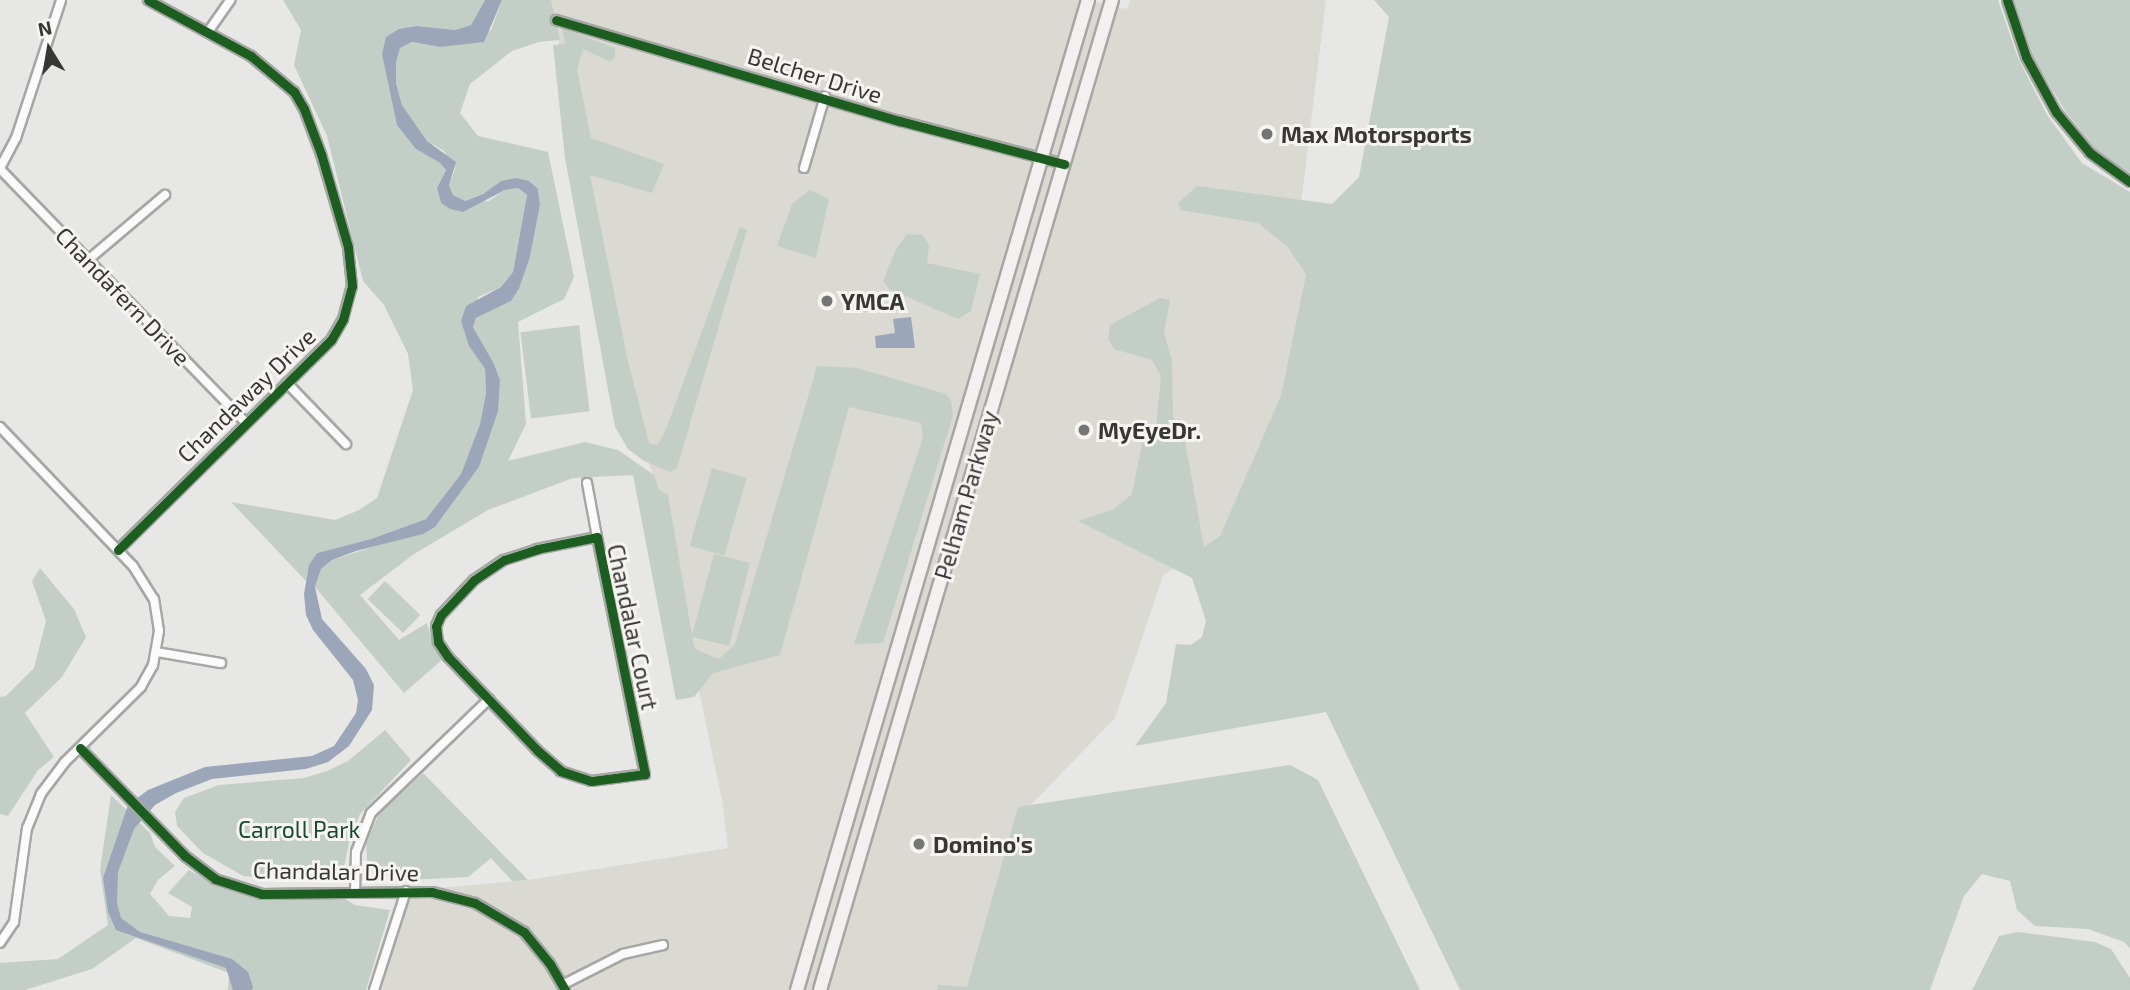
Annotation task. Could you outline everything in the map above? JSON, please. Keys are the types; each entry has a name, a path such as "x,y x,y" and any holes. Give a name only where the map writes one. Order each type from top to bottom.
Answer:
{"main road":[{"name":"Pelham Parkway","path":"797,990 1088,0"},
{"name":"Pelham Parkway","path":"820,990 1112,0"},
{"path":"1081,26 1102,33"},
{"path":"1063,89 1084,95"},
{"path":"1028,205 1050,213"},
{"path":"973,390 997,390"},
{"path":"894,664 915,669"},
{"path":"857,790 878,796"},
{"path":"822,906 844,911"}],"street":[{"path":"0,169 16,138 61,0"},
{"name":"Chandaway Drive","path":"118,550 325,347 343,320 352,286 351,259 314,133 294,92 259,61 148,0"},
{"path":"208,32 230,0"},
{"path":"2007,0 2026,57 2056,112 2090,153 2130,182"},
{"name":"Belcher Drive","path":"556,20 825,96 900,121 1064,164"},
{"path":"804,168 825,96"},
{"name":"Chandafern Drive","path":"0,169 246,423"},
{"path":"88,260 165,195"},
{"path":"287,383 345,444"},
{"path":"0,943 15,916 31,815 53,775 141,687 157,652 159,631 154,599 146,583 118,550 2,433"},
{"name":"Chandalar Court","path":"587,483 645,774 598,781 568,775 537,750 442,649 436,634 441,615 474,580 504,560 537,549 597,537"},
{"path":"157,652 221,663"},
{"path":"355,893 356,852 371,813 489,699"},
{"name":"Chandalar Drive","path":"80,748 157,828 206,874 233,887 261,894 405,891 448,894 503,916 533,941 563,987"},
{"path":"374,990 405,891"},
{"path":"563,987 623,954 663,945"}],"shaded area":[{"path":"550,0 1088,0 1127,9 1130,0 1326,0 1298,227 1306,274 1281,395 1220,536 1163,576 1115,718 1026,810 976,990 377,990 406,891 528,880 728,848 722,800 654,476 641,447"}],"green space":[{"path":"283,0 485,0 471,25 455,30 417,26 382,54 416,149 440,163 446,170 437,188 441,203 489,201 505,190 518,188 527,195 513,272 501,287 478,297 469,346 485,369 486,393 480,424 461,474 426,519 371,539 317,553 306,581 231,502 335,520 359,510 377,498 413,390 408,354 384,305 363,281 327,136 294,65 301,30"},
{"path":"502,0 551,0 560,40 539,42 512,51 470,84 460,113 478,136 548,152 574,277 564,299 518,322 526,424 508,461 585,442 618,450 654,475 659,490 668,495 692,635 714,554 750,563 729,646 692,637 695,649 719,659 735,644 817,366 857,368 946,394 951,401 953,415 883,643 854,644 923,438 921,423 849,407 780,655 713,673 694,697 676,700 633,475 573,478 488,510 414,554 360,595 399,640 427,623 432,640 444,658 404,693 315,587 321,569 332,560 435,527 479,467 493,362 473,327 476,318 511,301 519,289 530,257 540,205 538,189 501,181 483,194 464,201 453,195 449,185 455,169 444,151 427,141 402,105 396,83 396,62 400,48 412,42 440,47 491,30"},
{"path":"1374,0 1998,0 2018,58 2047,115 2082,163 2130,192 2130,948 2124,942 2088,929 2035,926 2017,910 2010,881 1982,874 1964,896 1930,990 1460,990 1326,712 1135,746 1166,703 1176,644 1191,645 1202,637 1206,621 1192,578 1078,521 1114,509 1132,494 1143,439 1156,429 1161,376 1152,360 1114,349 1108,339 1110,325 1160,298 1170,300 1164,333 1172,361 1173,417 1185,441 1204,547 1220,536 1281,395 1306,274 1287,246 1258,223 1181,210 1178,203 1197,186 1332,204 1359,177 1389,17"},
{"path":"2013,0 2130,0 2130,173 2099,153 2065,111 2031,54"},
{"path":"562,28 615,48 615,57 610,62 583,49 577,69 591,138 664,164 652,193 590,175 628,361 649,443 658,445 668,424 740,227 747,230 677,468 670,472 644,461 628,449 615,427 565,158 553,45 565,44"},
{"path":"810,190 829,199 816,258 777,246 792,204"},
{"path":"907,234 923,235 929,246 927,263 980,274 971,311 958,319 889,289 883,281 896,249"},
{"path":"579,325 590,411 531,419 520,332"},
{"path":"712,468 747,478 724,556 690,546"},
{"path":"40,568 74,609 86,637 62,677 25,713 54,757 38,770 8,816 0,814 0,697 6,696 34,668 46,621 32,581"},
{"path":"385,581 420,615 403,633 368,599"},
{"name":"Carroll Park","path":"385,730 411,760 360,814 350,838 344,867 346,879 299,880 243,876 203,853 177,826 175,812 184,798 219,785 304,778 327,771 348,761"},
{"path":"1290,765 1318,780 1420,990 937,990 938,985 967,987 1018,807"},
{"path":"423,773 528,880 512,881 491,858 468,877 408,880 382,874 367,860 366,843 379,814"},
{"path":"111,795 150,833 155,847 175,866 158,880 150,894 169,916 190,918 192,907 168,893 189,870 219,887 263,900 344,898 355,905 390,910 366,990 228,990 229,973 136,938 92,969 25,990 0,990 0,963 58,959 108,925 100,870"},
{"path":"2018,932 2095,942 2111,949 2130,978 2130,990 1972,990 1999,936"}],"water":[{"path":"485,0 502,0 484,42 440,47 412,42 400,48 396,62 396,83 402,105 427,141 456,162 449,185 453,195 465,201 483,194 501,181 516,178 529,181 538,189 540,205 530,257 519,289 511,301 476,318 473,327 500,380 498,411 479,467 435,527 423,534 356,551 332,560 321,569 315,587 322,619 366,669 374,685 372,710 349,746 328,762 306,769 212,779 176,793 155,805 134,829 118,872 117,903 121,918 140,932 232,959 248,972 253,987 252,990 233,990 226,968 116,930 108,912 103,878 128,805 148,790 205,767 312,756 334,746 356,713 358,700 353,680 313,630 306,615 304,594 309,565 317,553 371,539 426,519 461,474 480,424 486,393 485,369 469,346 461,321 466,306 501,287 513,272 527,195 518,188 505,190 463,212 450,209 441,203 437,188 446,170 440,163 416,149 397,125 382,54 386,37 399,29 417,26 455,30 471,25"},
{"path":"911,317 915,348 876,348 875,336 895,333 893,319"}],"cycle path":[{"path":"118,550 331,340 343,319 352,286 348,247 321,154 304,109 294,92 251,56 148,0"},
{"path":"2007,0 2026,57 2056,112 2090,153 2130,182"},
{"path":"556,20 900,121 1064,164"},
{"path":"597,537 645,774 591,781 561,771 537,750 448,657 438,642 436,626 441,615 474,580 504,560 537,549 597,537"},
{"path":"80,748 185,856 215,879 262,894 432,892 475,903 524,932 550,964 565,990"}],"place":[{"name":"Max Motorsports","path":"1267,134"},
{"name":"YMCA","path":"827,301"},
{"name":"MyEyeDr.","path":"1084,430"},
{"name":"Domino's","path":"919,844"}]}
